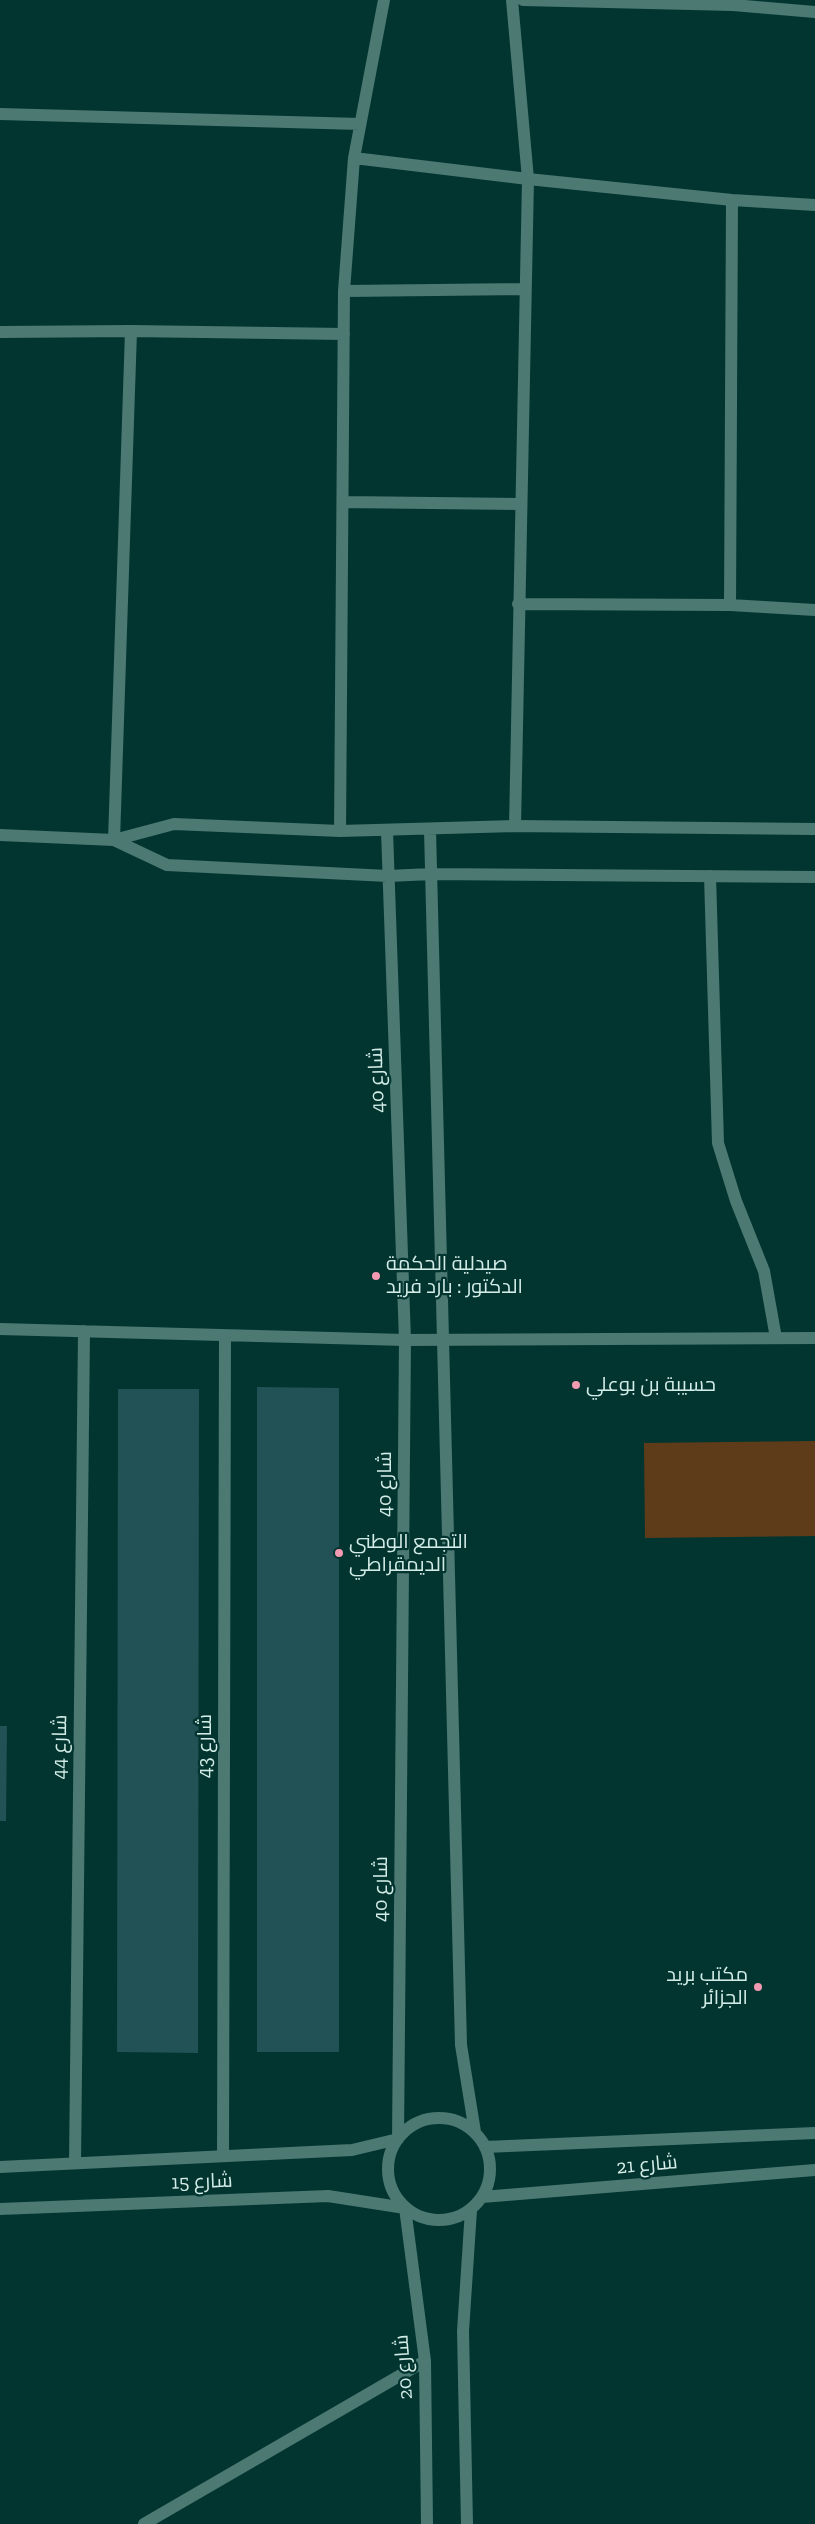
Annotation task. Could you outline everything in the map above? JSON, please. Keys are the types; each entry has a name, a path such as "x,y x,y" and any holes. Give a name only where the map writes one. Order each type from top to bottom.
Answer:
{"street":[{"path":"340,832 344,291 354,158 384,0"},
{"path":"512,0 528,180 524,289 515,826"},
{"path":"523,0 733,2 815,12"},
{"path":"0,114 360,124"},
{"path":"354,158 528,180 732,200 815,206"},
{"path":"730,605 732,200"},
{"path":"344,291 524,289"},
{"path":"0,332 132,331 344,334"},
{"path":"114,840 132,331"},
{"path":"343,502 520,504"},
{"path":"518,604 730,605 815,610"},
{"path":"0,835 114,840 174,824 340,832 515,826 815,829"},
{"path":"430,830 461,2045 475,2132"},
{"name":"شارع 40","path":"388,831 388,876 405,1340 398,2138"},
{"path":"114,840 168,865 388,876 431,874 815,877"},
{"path":"710,876 718,1143 736,1201 764,1271 776,1338"},
{"path":"0,1329 405,1340 815,1338"},
{"name":"شارع 44","path":"75,2163 84,1331"},
{"name":"شارع 43","path":"223,2156 225,1336"},
{"path":"444,2118 460,2122 475,2132 485,2147 490,2164 489,2181 482,2197 471,2210 455,2218 438,2220 420,2217 405,2208 389,2182 388,2167 391,2152 398,2138 410,2127 426,2120 444,2118"},
{"name":"شارع 21","path":"485,2147 815,2133"},
{"name":"شارع 15","path":"0,2167 352,2150 398,2138"},
{"name":"شارع 21","path":"482,2197 815,2170"},
{"name":"شارع 15","path":"0,2208 328,2196 405,2208"},
{"name":"شارع 20","path":"405,2208 425,2361 427,2524"},
{"path":"467,2524 463,2331 471,2210"},
{"path":"148,2523 425,2361"}],"shaded area":[{"path":"815,1441 815,1536 645,1538 644,1443"}],"building":[{"path":"257,1387 339,1388 339,2052 257,2052"},
{"path":"118,1389 199,1389 198,2053 117,2052"},
{"path":"0,1726 7,1726 6,1821 0,1821"}],"place":[{"name":"صيدلية الحكمة الدكتور : بارد فريد","path":"376,1276"},
{"name":"حسيبة بن بوعلي","path":"576,1385"},
{"name":"التجمع الوطني الديمقراطي","path":"339,1553"},
{"name":"مكتب بريد الجزائر","path":"758,1987"}]}
